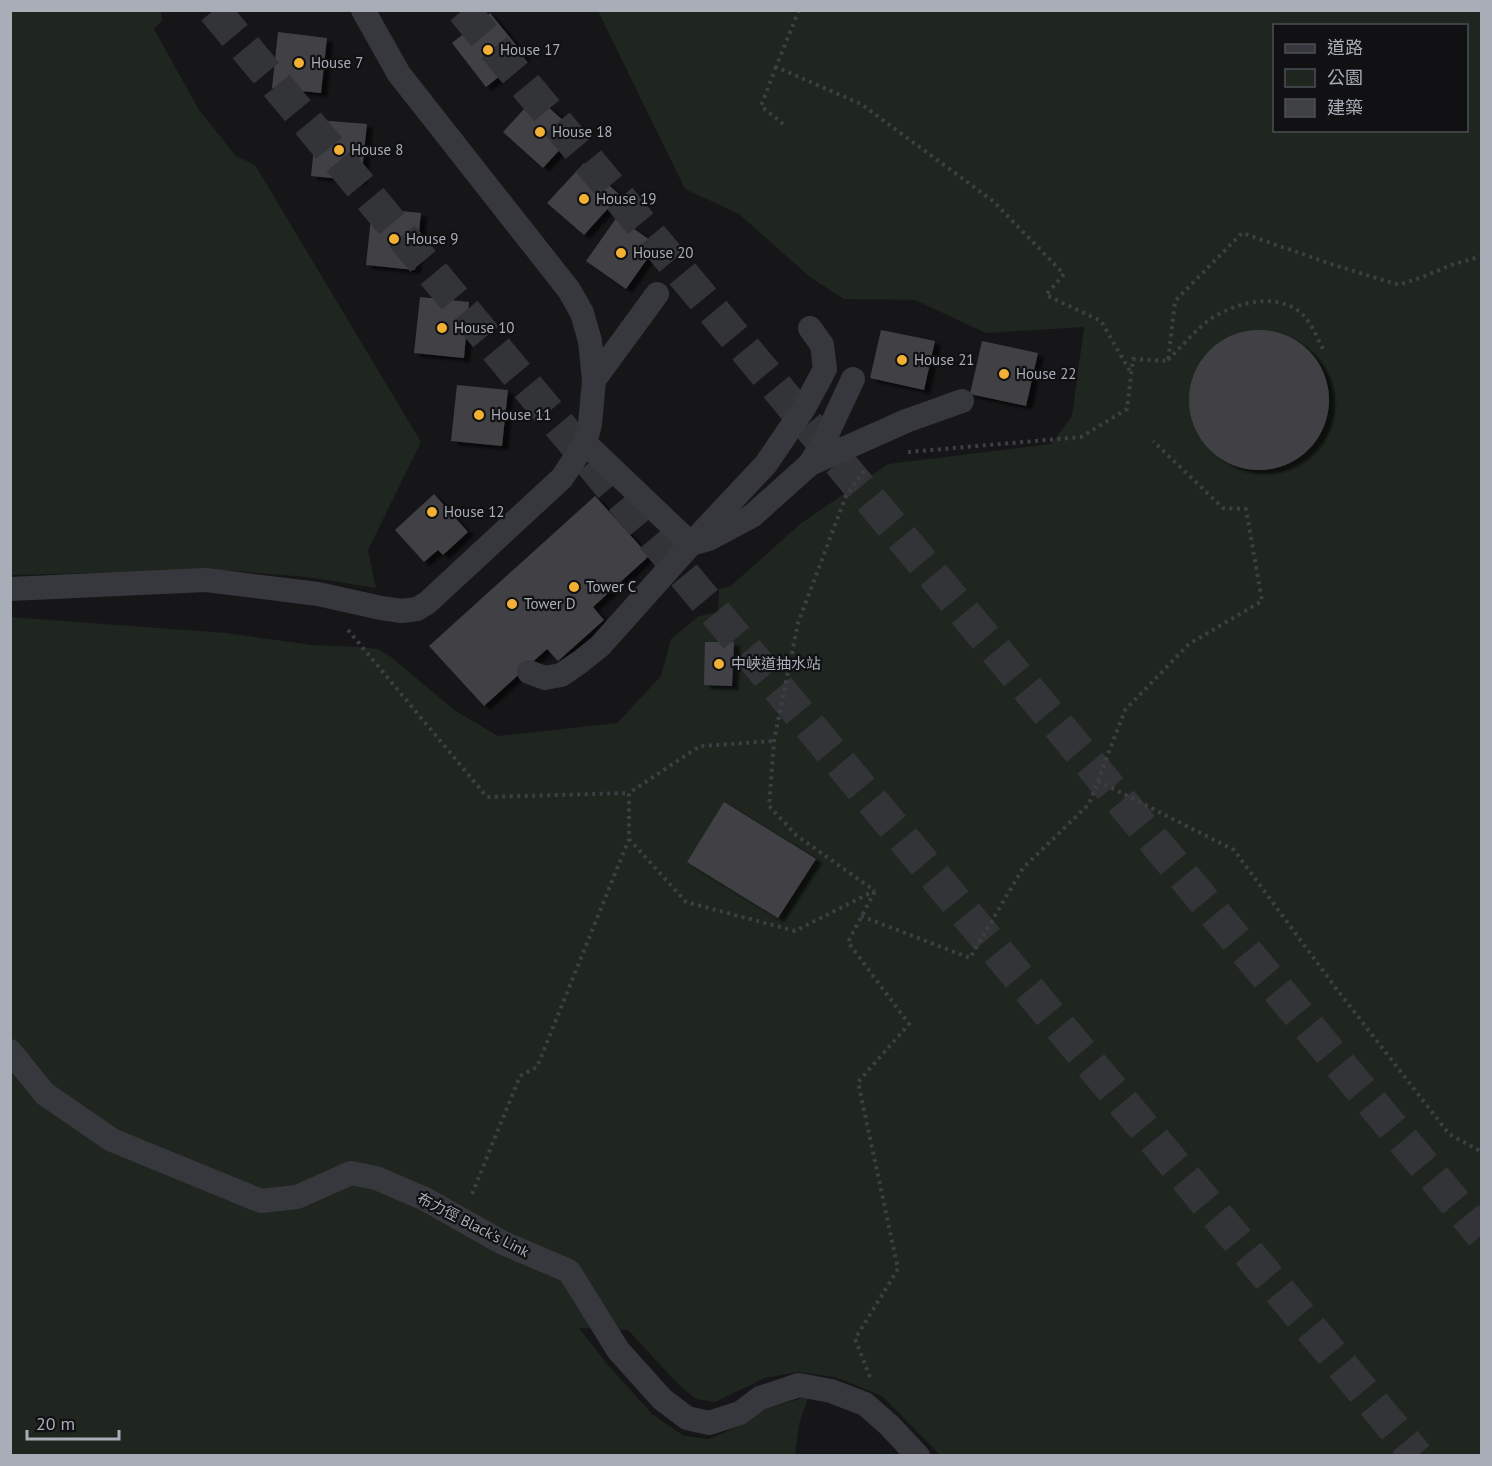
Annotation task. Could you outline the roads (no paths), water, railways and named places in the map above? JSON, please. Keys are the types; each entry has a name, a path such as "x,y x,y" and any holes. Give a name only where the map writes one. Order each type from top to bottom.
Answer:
{"street":[{"path":"10,589 206,580 318,594 402,611 417,609 427,603 562,478 585,443 590,424 594,380 590,341 582,314 569,290 399,74 363,10"},
{"path":"594,380 657,294"},
{"path":"530,672 545,678 561,675 593,651 766,464 804,408 825,369 822,345 810,328"},
{"path":"691,544 709,539 752,516 810,464 824,441 853,379"},
{"path":"810,464 906,421 962,401"},
{"path":"585,443 691,544"},
{"name":"布力徑 Black's Link","path":"10,1051 45,1094 112,1140 261,1201 297,1197 351,1173 376,1178 425,1199 503,1243 569,1271 618,1350 662,1399 687,1418 709,1423 740,1413 760,1398 799,1385 831,1391 865,1404 918,1455"}],"tunnel":[{"path":"214,10 1417,1456"},
{"path":"463,10 1482,1235"}],"place":[{"name":"House 17","path":"488,50"},
{"name":"House 7","path":"299,63"},
{"name":"House 18","path":"540,132"},
{"name":"House 8","path":"339,150"},
{"name":"House 19","path":"584,199"},
{"name":"House 9","path":"394,239"},
{"name":"House 20","path":"621,253"},
{"name":"House 10","path":"442,328"},
{"name":"House 21","path":"902,360"},
{"name":"House 22","path":"1004,374"},
{"name":"House 11","path":"479,415"},
{"name":"House 12","path":"432,512"},
{"name":"Tower C","path":"574,587"},
{"name":"Tower D","path":"512,604"},
{"name":"中峽道抽水站","path":"719,664"}]}
